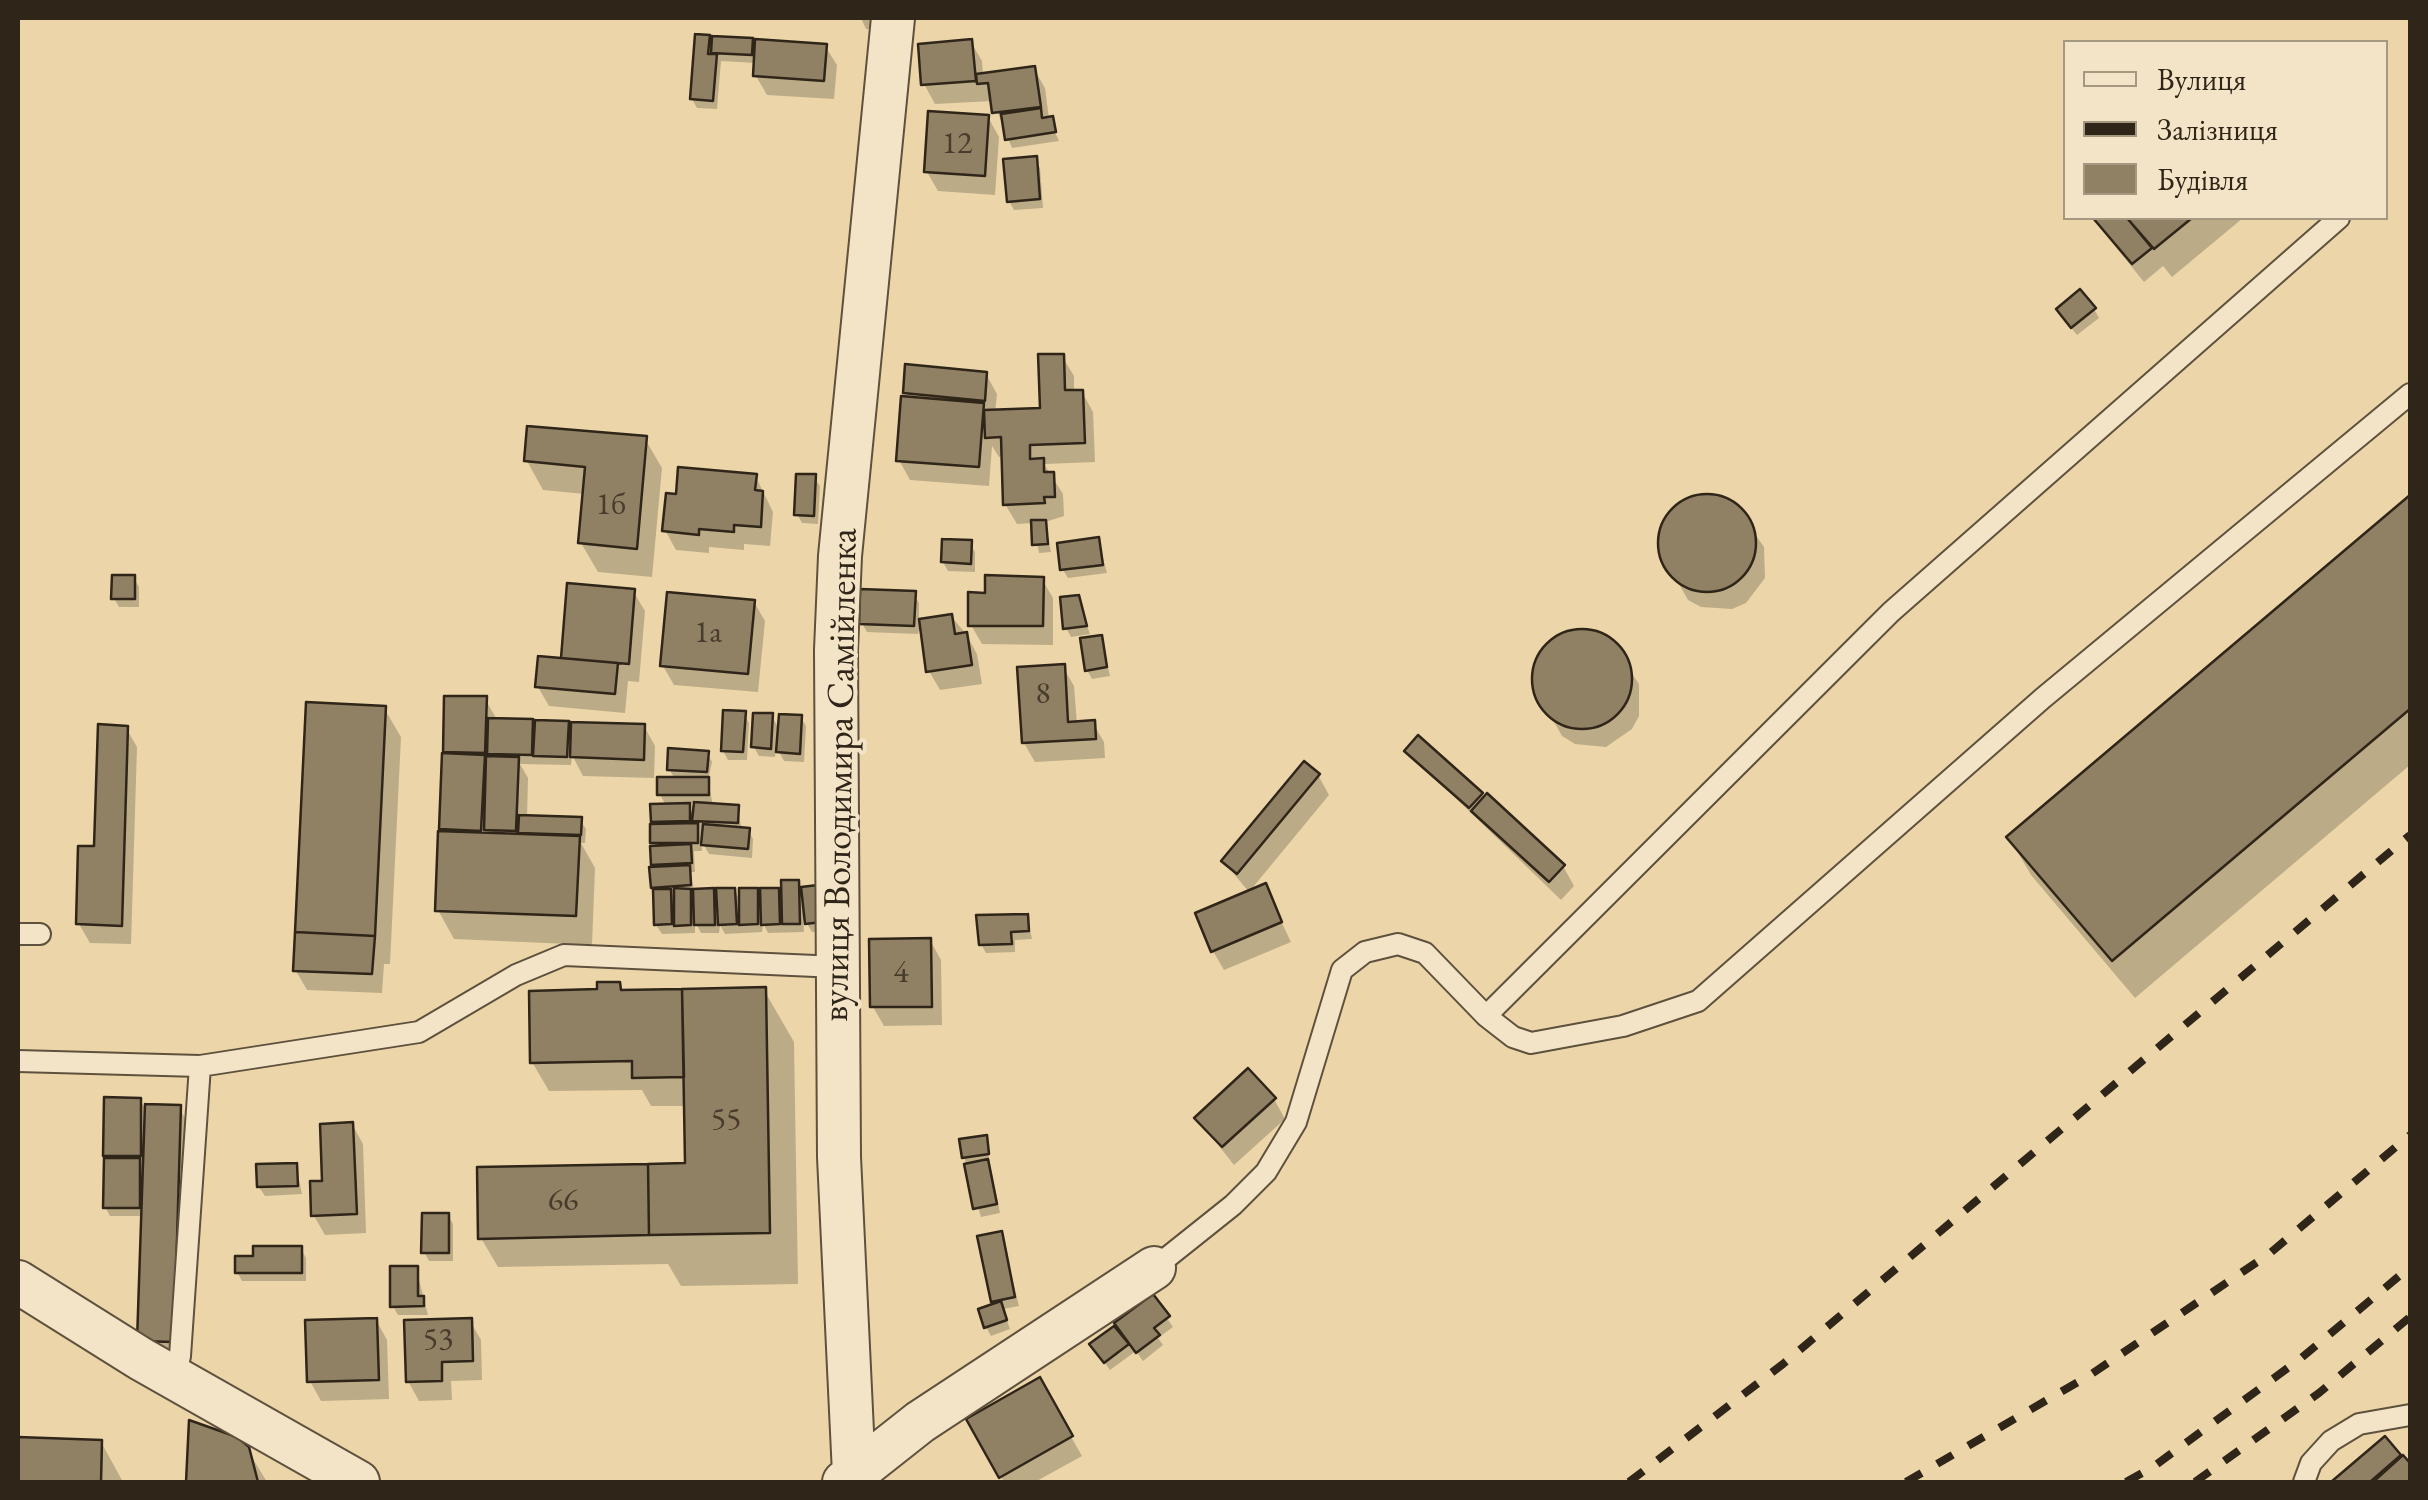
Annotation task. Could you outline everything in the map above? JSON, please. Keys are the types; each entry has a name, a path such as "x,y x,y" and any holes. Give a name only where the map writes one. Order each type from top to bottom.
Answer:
{"street":[{"name":"вулиця Володимира Самійленка","path":"849,1478 839,1157 836,650 840,556 892,18"},
{"path":"849,1478 920,1422 1154,1268"},
{"path":"18,1282 175,1378 358,1482"}],"lane":[{"path":"1486,1016 1891,612 2337,220"},
{"path":"1154,1268 1232,1206 1266,1172 1296,1122 1342,970 1365,952 1398,944 1425,953 1486,1016 1514,1037 1531,1043 1624,1026 1698,1001 2043,698 2410,394"},
{"path":"18,934 40,934"},
{"path":"18,1061 200,1066 419,1032 516,974 564,954 838,967"},
{"path":"175,1378 180,1356 200,1066"},
{"path":"2304,1482 2311,1463 2331,1442 2358,1424 2410,1415"}],"building":[{"path":"695,34 710,35 708,54 717,54 713,101 690,99"},
{"path":"712,36 753,38 752,55 711,53"},
{"path":"755,39 827,44 824,81 753,76"},
{"path":"972,39 976,81 921,85 918,44"},
{"path":"1035,66 1041,107 992,113 988,83 977,84 976,74"},
{"path":"1041,108 1042,118 1053,116 1056,132 1005,140 1001,114"},
{"path":"928,111 989,115 985,176 924,172"},
{"path":"1037,156 1040,199 1007,202 1003,159"},
{"path":"2095,220 2129,220 2152,248 2132,264"},
{"path":"2129,220 2190,220 2154,249"},
{"path":"2080,289 2096,308 2071,328 2056,309"},
{"path":"1038,354 1064,354 1065,390 1083,390 1085,443 1030,445 1030,459 1044,458 1044,472 1054,472 1055,497 1044,497 1045,503 1003,505 1001,437 985,438 984,410 1040,408"},
{"path":"905,364 987,372 985,401 903,393"},
{"path":"901,396 984,403 979,467 896,461"},
{"path":"527,426 647,436 637,549 578,543 585,467 524,461"},
{"path":"678,467 757,474 755,490 763,491 761,527 734,525 734,532 699,529 699,535 662,531 666,493 676,494"},
{"path":"796,474 816,474 814,516 794,515"},
{"path":"1707,494 1726,497 1742,508 1753,524 1753,562 1742,578 1726,589 1707,592 1688,589 1672,578 1661,562 1658,543 1661,524 1672,508 1688,497"},
{"path":"2410,495 2410,709 2112,961 2006,837"},
{"path":"1031,520 1046,520 1048,544 1032,545"},
{"path":"1099,537 1103,565 1060,570 1057,543"},
{"path":"942,539 972,540 971,564 941,562"},
{"path":"112,575 135,575 135,599 111,599"},
{"path":"985,575 1044,577 1043,626 968,626 968,592 985,593"},
{"path":"567,583 635,589 629,664 561,658"},
{"path":"860,589 916,591 914,626 859,624"},
{"path":"667,592 755,600 748,674 660,666"},
{"path":"1079,595 1087,626 1063,629 1060,597"},
{"path":"952,614 955,634 967,632 972,665 926,672 919,619"},
{"path":"1582,629 1601,633 1617,644 1628,660 1632,679 1628,698 1617,714 1601,725 1582,729 1563,725 1547,714 1536,698 1532,679 1536,660 1547,644 1563,633"},
{"path":"1102,635 1107,667 1085,671 1080,638"},
{"path":"538,656 618,663 615,694 535,687"},
{"path":"1065,664 1068,722 1095,720 1096,739 1022,743 1017,667"},
{"path":"444,696 487,696 485,753 443,752"},
{"path":"306,702 386,706 375,936 295,932"},
{"path":"723,710 746,711 743,752 721,751"},
{"path":"753,713 773,713 771,749 751,747"},
{"path":"779,714 802,715 800,754 776,752"},
{"path":"488,718 533,719 532,755 487,754"},
{"path":"535,720 569,721 567,757 533,756"},
{"path":"571,722 645,724 644,760 570,757"},
{"path":"98,724 128,726 122,926 76,924 78,846 94,846"},
{"path":"1418,735 1483,793 1469,808 1404,751"},
{"path":"668,748 709,751 707,772 667,770"},
{"path":"442,753 485,755 481,831 439,829"},
{"path":"486,756 519,757 516,831 484,830"},
{"path":"1304,761 1320,774 1237,874 1221,861"},
{"path":"657,777 709,777 709,795 657,795"},
{"path":"1487,793 1565,865 1549,882 1471,811"},
{"path":"694,802 739,805 738,823 692,821"},
{"path":"690,803 690,821 651,822 650,804"},
{"path":"519,815 582,817 581,835 518,833"},
{"path":"698,823 698,843 650,843 650,824"},
{"path":"703,824 750,828 748,849 701,845"},
{"path":"438,831 580,836 576,916 435,911"},
{"path":"691,844 692,863 651,865 650,846"},
{"path":"690,865 691,885 651,888 649,867"},
{"path":"781,880 799,880 800,924 782,924"},
{"path":"1266,883 1282,922 1211,952 1195,913"},
{"path":"818,885 822,922 805,924 801,887"},
{"path":"674,888 691,889 691,925 674,926"},
{"path":"714,888 715,925 694,925 693,889"},
{"path":"716,888 735,888 737,924 718,925"},
{"path":"739,888 758,888 758,924 739,925"},
{"path":"760,888 779,888 780,924 761,925"},
{"path":"653,889 671,889 672,924 654,925"},
{"path":"1028,914 1029,931 1011,932 1012,944 979,945 976,915"},
{"path":"295,932 375,936 372,974 293,971"},
{"path":"931,938 932,1007 870,1007 869,939"},
{"path":"597,982 620,982 621,990 682,989 684,1077 632,1078 632,1061 530,1063 529,991 597,989"},
{"path":"766,987 770,1233 649,1235 648,1164 685,1163 682,989"},
{"path":"1248,1068 1276,1098 1222,1147 1194,1118"},
{"path":"104,1097 141,1098 141,1156 103,1156"},
{"path":"145,1104 181,1105 174,1342 137,1341"},
{"path":"353,1122 357,1214 311,1216 310,1181 322,1181 320,1124"},
{"path":"987,1135 989,1154 962,1158 959,1139"},
{"path":"104,1158 140,1158 140,1208 103,1208"},
{"path":"988,1159 997,1204 973,1209 964,1164"},
{"path":"297,1163 298,1186 257,1187 256,1164"},
{"path":"648,1164 649,1235 478,1239 477,1167"},
{"path":"422,1213 449,1213 449,1253 421,1253"},
{"path":"1002,1231 1015,1297 991,1302 977,1236"},
{"path":"253,1246 302,1246 302,1273 235,1273 235,1256 253,1256"},
{"path":"390,1266 418,1266 418,1296 424,1296 424,1306 390,1307"},
{"path":"1153,1294 1170,1316 1154,1328 1160,1335 1136,1353 1114,1323"},
{"path":"1001,1301 1007,1320 984,1328 978,1309"},
{"path":"377,1318 379,1380 307,1382 305,1320"},
{"path":"472,1318 473,1361 442,1362 442,1381 406,1382 404,1320"},
{"path":"1114,1326 1129,1344 1104,1363 1089,1344"},
{"path":"1040,1377 1073,1436 999,1478 966,1419"},
{"path":"189,1420 237,1437 249,1447 258,1482 186,1482"},
{"path":"2385,1436 2401,1455 2370,1482 2331,1482"},
{"path":"18,1437 102,1440 101,1482 18,1482"},
{"path":"2403,1455 2410,1463 2410,1482 2373,1482"}],"railway":[{"path":"1629,1482 1783,1364 2410,835"},
{"path":"1906,1482 2090,1375 2269,1254 2410,1135"},
{"path":"2126,1482 2153,1467 2300,1359 2410,1267"},
{"path":"2195,1482 2319,1393 2410,1317"}]}
